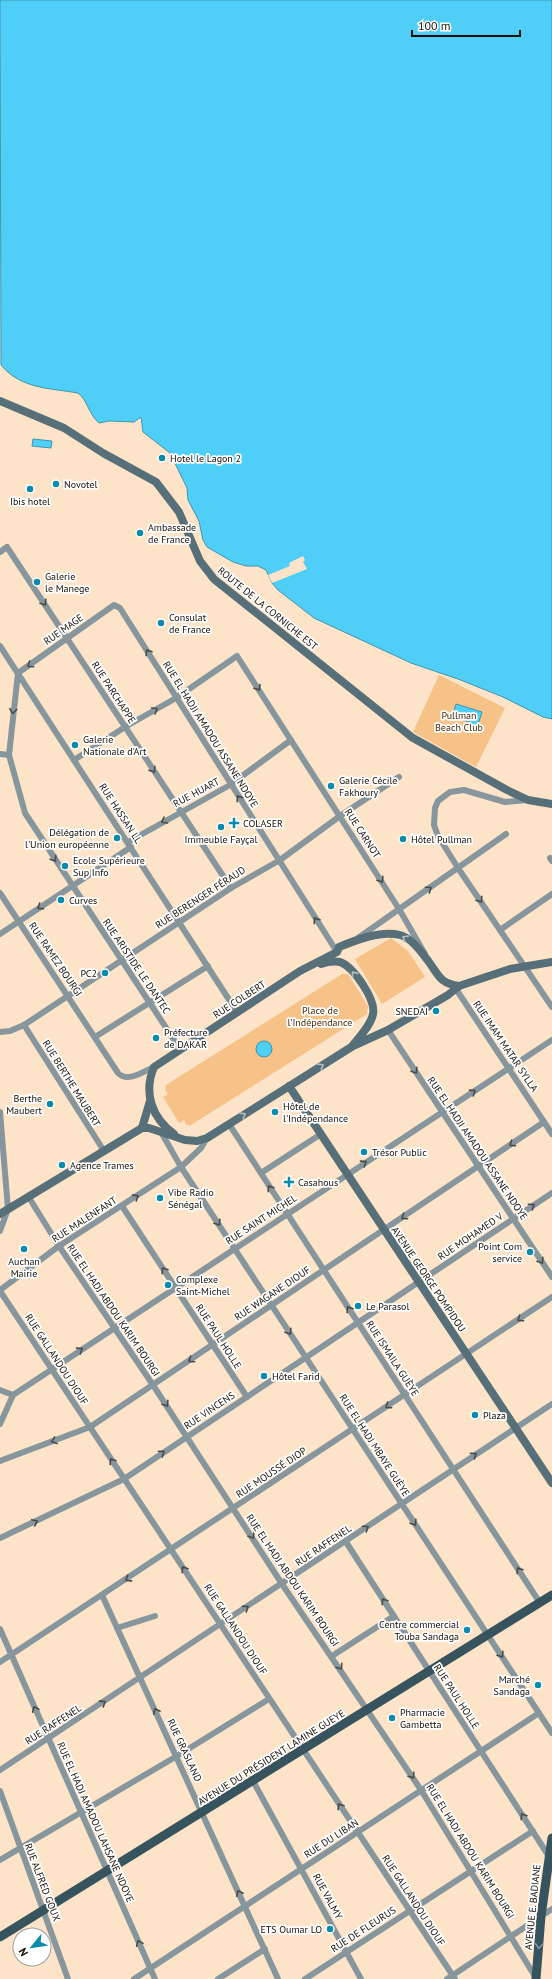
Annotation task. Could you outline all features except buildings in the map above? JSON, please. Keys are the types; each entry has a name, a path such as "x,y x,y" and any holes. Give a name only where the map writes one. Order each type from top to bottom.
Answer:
{"main road":[{"name":"AVENUE DU PRÉSIDENT LAMINE GUEYE","path":"0,1937 303,1749 369,1710 552,1595"},
{"name":"AVENUE E. BADIANE","path":"536,1979 541,1916 552,1838"}],"street":[{"name":"ROUTE DE LA CORNICHE EST","path":"0,401 64,428 103,453 156,482 179,512 200,561 214,579 413,738 528,800 552,804"},
{"name":"RUE PARCHAPPE","path":"0,552 7,547 231,888"},
{"name":"RUE MAGE","path":"18,673 114,605 119,608"},
{"name":"RUE EL HADJI AMADOU ASSANE NDOYE","path":"119,608 230,785 280,860 338,952"},
{"name":"RUE HASSAN LL","path":"0,646 237,1012"},
{"name":"RUE CARNOT","path":"176,698 237,656 399,909 420,943 429,963"},
{"name":"RUE ARISTIDE LE DANTEC","path":"18,673 9,755 25,813 180,1049"},
{"path":"74,760 125,727 176,698"},
{"name":"RUE HUART","path":"0,934 181,811 230,785 291,740"},
{"path":"0,754 9,755"},
{"name":"RUE BERENGER FÉRAUD","path":"0,1032 10,1031 24,1025 231,888 280,860 340,816 399,776"},
{"path":"528,800 505,802 464,790 450,792 444,796 435,808 434,825 438,836 458,868 552,1007"},
{"path":"355,940 506,834"},
{"name":"RUE RAMEZ BOURGI","path":"0,893 118,1073 129,1078 154,1067"},
{"path":"500,930 552,894"},
{"path":"355,940 387,934 400,935 414,944 439,978 457,988"},
{"name":"RUE COLBERT","path":"154,1067 300,971 338,952 339,947 355,940"},
{"path":"300,971 332,961 346,966 356,975 369,997 374,1014 371,1021 353,1046"},
{"path":"0,1214 142,1128 149,1128 192,1142 207,1138 353,1046 388,1030 457,988 510,970 552,962"},
{"path":"95,1037 208,966"},
{"name":"RUE IMAM MATAR SYLLA","path":"457,988 508,1069 552,1134"},
{"name":"RUE BERTHE MAUBERT","path":"24,1025 104,1151"},
{"name":"RUE EL HADJI AMADOU ASSANE NDOYE","path":"388,1030 552,1278"},
{"name":"RUE SAINT MICHEL","path":"13,1395 552,1040"},
{"path":"142,1128 150,1102 148,1086 154,1067"},
{"name":"AVENUE GEORGE POMPIDOU","path":"288,1086 552,1483"},
{"path":"150,1102 165,1126 178,1137"},
{"path":"0,1112 8,1208 0,1230"},
{"name":"RUE WAGANE DIOUF","path":"0,1461 90,1427 544,1122"},
{"name":"RUE ISMAILA GUÈYE","path":"229,1124 540,1603"},
{"name":"RUE EL HADJ MBAYE GUÈYE","path":"160,1132 181,1167 552,1733"},
{"path":"261,1173 320,1134"},
{"name":"RUE MALENFANT","path":"0,1290 59,1246 181,1167 201,1148 207,1138"},
{"name":"RUE MOHAMED V","path":"419,1282 552,1193"},
{"name":"RUE EL HADJ ABDOU KARIM BOURGI","path":"28,1196 59,1246 153,1385 282,1584 369,1710 421,1790 512,1936 536,1979"},
{"name":"RUE PAUL HOLLE","path":"122,1206 246,1397"},
{"name":"RUE VINCENS","path":"0,1538 124,1479 419,1282"},
{"name":"RUE GALLANDOU DIOUF","path":"0,1290 410,1911 451,1978"},
{"name":"RUE MOUSSÉ DIOP","path":"0,1662 234,1509 552,1297"},
{"path":"0,1390 13,1395 0,1424"},
{"name":"RUE RAFFENEL","path":"0,1770 221,1625 552,1404"},
{"name":"RUE PAUL HOLLE","path":"346,1542 550,1858"},
{"name":"RUE GRASLAND","path":"102,1595 278,1979"},
{"path":"118,1628 156,1616"},
{"path":"332,1656 394,1616"},
{"name":"RUE EL HADJ AMADOU LAHSANE NDOYE","path":"0,1629 155,1979"},
{"path":"0,1860 19,1847 177,1756 269,1698"},
{"name":"RUE DU LIBAN","path":"134,1979 539,1713"},
{"name":"RUE VALMY","path":"253,1781 361,1979"},
{"name":"RUE ALFRED GOUX","path":"0,1791 68,1979"},
{"name":"RUE DE FLEURUS","path":"305,1979 533,1831"},
{"path":"451,1978 552,1909"},
{"path":"218,1979 265,1949"}],"green space":[{"name":"Pullman Beach Club","path":"439,675 505,708 476,767 413,732"},
{"path":"391,938 408,951 425,977 382,1004 355,959"},
{"name":"Place de l’Indépendance","path":"342,974 348,974 368,1006 367,1014 191,1125 186,1125 184,1120 179,1123 163,1097 168,1094 165,1090 166,1085"}],"water":[{"path":"0,0 552,0 552,719 543,717 503,697 458,679 411,663 314,618 278,590 272,583 266,570 258,566 246,566 233,562 207,547 203,540 199,521 188,500 187,488 170,453 143,432 141,417 134,422 109,421 99,423 93,416 84,399 78,393 46,388 27,383 17,379 1,365"},
{"path":"33,439 52,441 51,448 32,446"},
{"path":"456,704 482,712 477,728 473,726 473,723 452,717"},
{"path":"264,1041 270,1043 272,1049 270,1055 264,1057 258,1055 256,1049 258,1043"}],"pier":[{"path":"303,556 305,560 303,562 307,569 272,583 268,575 290,566 289,563"}],"place":[{"name":"Hotel le Lagon 2","path":"162,458"},
{"name":"Novotel","path":"56,484"},
{"name":"Ibis hotel","path":"30,489"},
{"name":"Ambassade de France","path":"140,533"},
{"name":"Galerie le Manege","path":"37,582"},
{"name":"Consulat de France","path":"161,623"},
{"name":"Galerie Nationale d'Art","path":"75,745"},
{"name":"Galerie Cécile Fakhoury","path":"331,786"},
{"name":"COLASER","path":"234,823"},
{"name":"Immeuble Fayçal","path":"221,827"},
{"name":"Délégation de l'Union européenne","path":"117,838"},
{"name":"Hôtel Pullman","path":"403,839"},
{"name":"Ecole Supérieure Sup Info","path":"65,866"},
{"name":"Curves","path":"61,900"},
{"name":"PC2","path":"105,973"},
{"name":"SNEDAI","path":"436,1011"},
{"name":"Préfecture de DAKAR","path":"156,1038"},
{"name":"Berthe Maubert","path":"50,1104"},
{"name":"Hôtel de l'Indépendance","path":"275,1112"},
{"name":"Trésor Public","path":"364,1152"},
{"name":"Agence Trames","path":"62,1165"},
{"name":"Casahous","path":"289,1182"},
{"name":"Vibe Radio Sénégal","path":"160,1198"},
{"name":"Auchan Mairie","path":"24,1249"},
{"name":"Point Com service","path":"530,1252"},
{"name":"Complexe Saint-Michel","path":"168,1285"},
{"name":"Le Parasol","path":"358,1306"},
{"name":"Hôtel Farid","path":"264,1376"},
{"name":"Plaza","path":"475,1415"},
{"name":"Centre commercial Touba Sandaga","path":"467,1630"},
{"name":"Marché Sandaga","path":"538,1685"},
{"name":"Pharmacie Gambetta","path":"392,1718"},
{"name":"ETS Oumar LO","path":"330,1929"}]}
